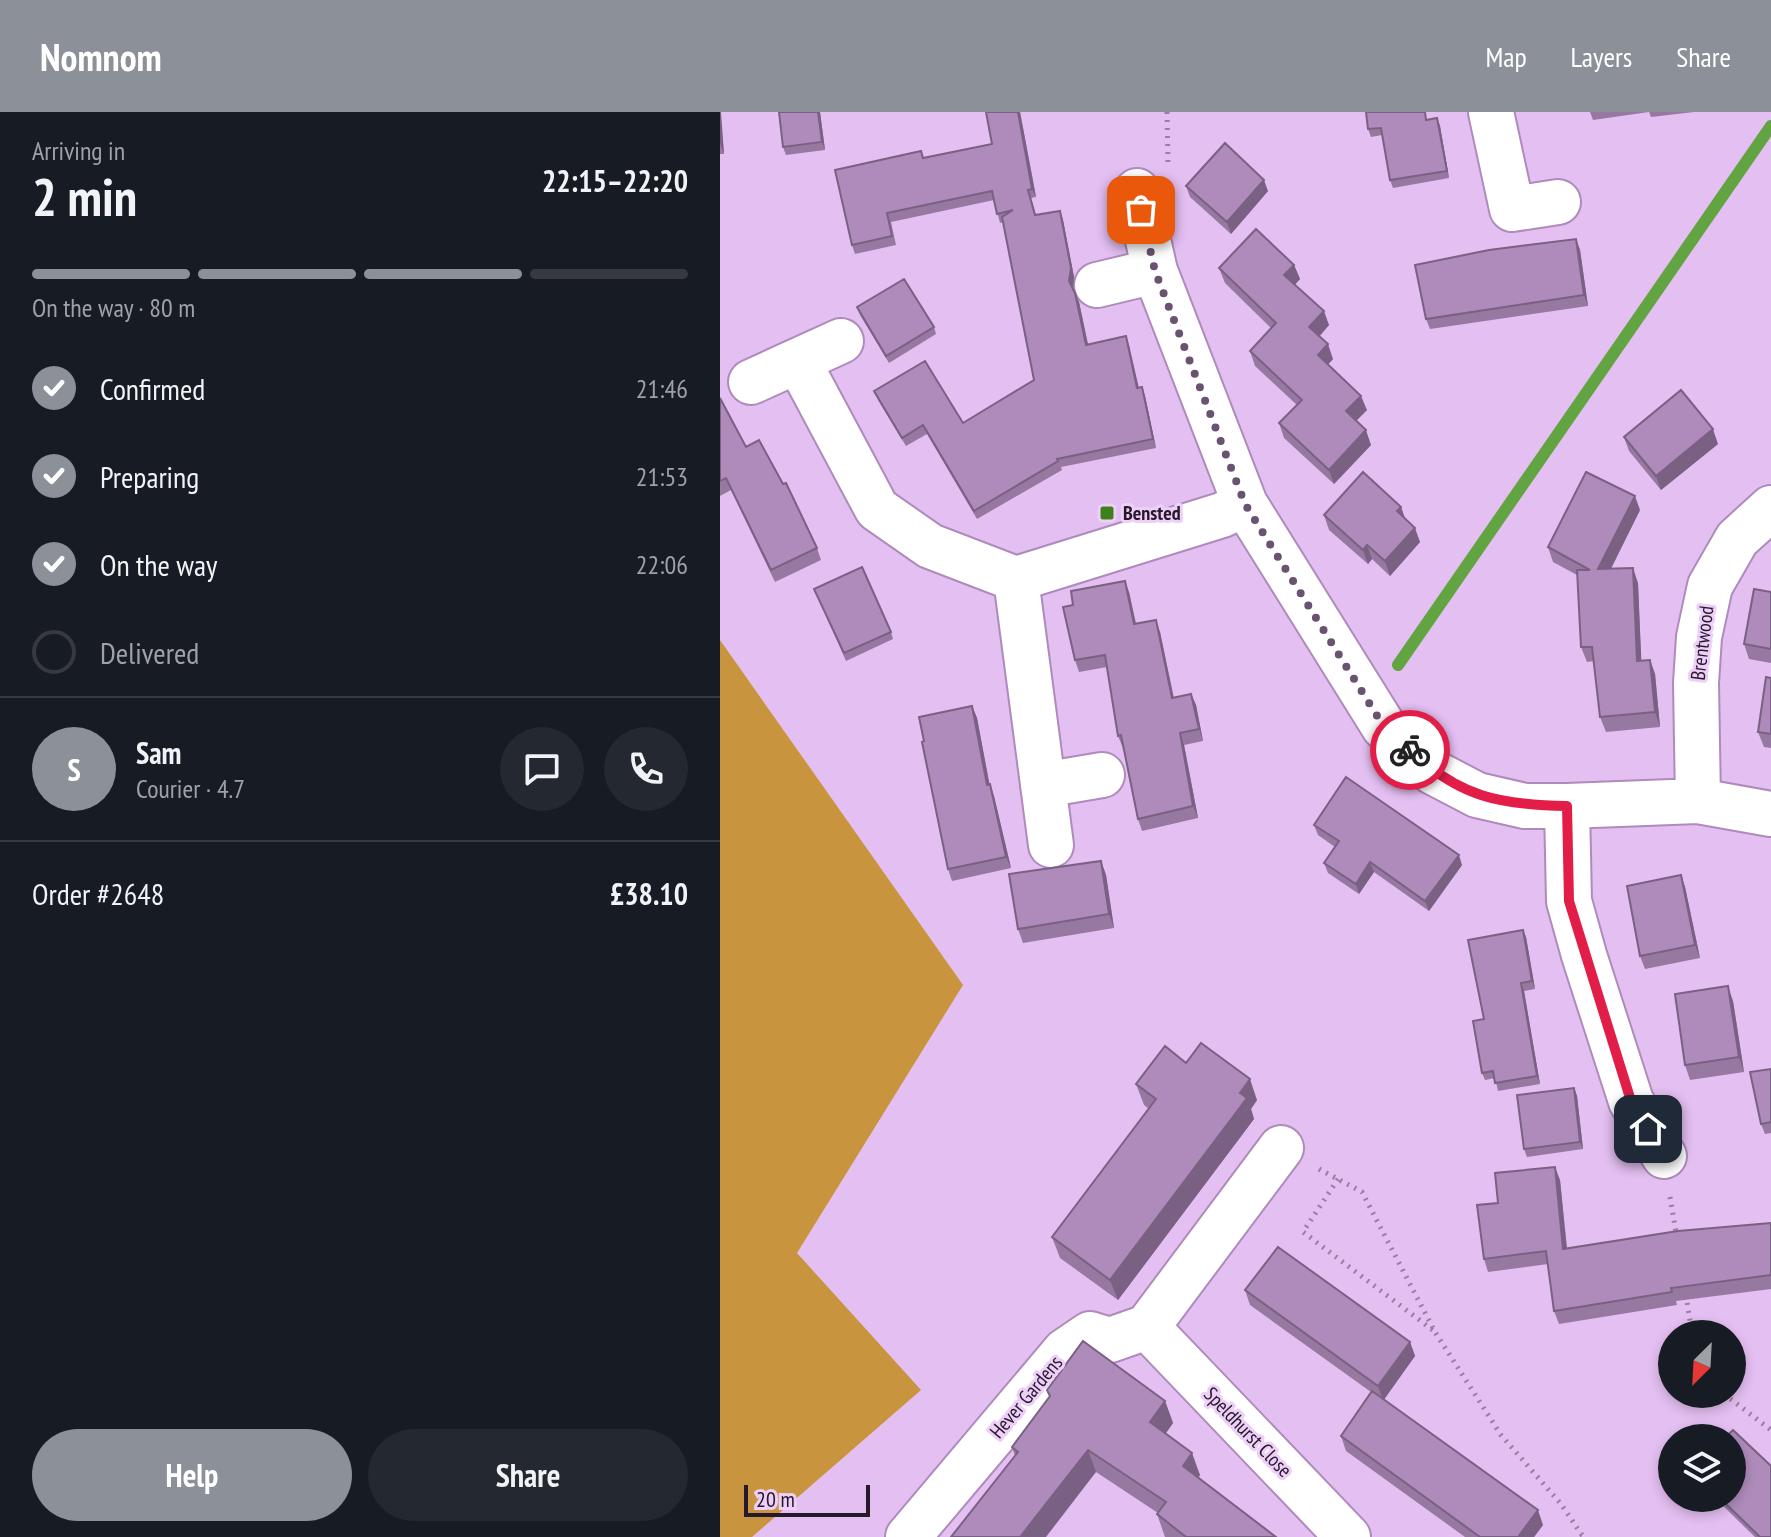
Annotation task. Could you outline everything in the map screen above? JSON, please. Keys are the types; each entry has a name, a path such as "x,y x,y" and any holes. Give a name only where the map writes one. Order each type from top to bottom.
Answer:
{"street":[{"path":"1491,112 1512,209 1558,202"},
{"path":"1137,191 1155,271 1245,504 1384,727 1433,772 1477,795 1525,806 1698,801 1771,814"},
{"path":"1097,285 1155,271"},
{"path":"751,382 841,341"},
{"path":"798,361 877,509 930,546 1016,579 1222,515 1245,504"},
{"name":"Brentwood","path":"1698,801 1698,652 1710,586 1737,539 1771,508"},
{"path":"1016,579 1051,845"},
{"path":"1043,785 1102,775"},
{"path":"1567,806 1569,901 1631,1101 1664,1156"},
{"path":"1147,1327 1281,1148"},
{"name":"Hever Gardens","path":"908,1537 1065,1351 1090,1334 1110,1340 1147,1327"},
{"name":"Speldhurst Close","path":"1147,1327 1348,1537"}],"path":[{"path":"1281,1148 1362,1192 1435,1332 1501,1435 1561,1504 1583,1536"},
{"path":"1664,1156 1679,1249"},
{"path":"1338,1179 1303,1232 1435,1332"},
{"path":"1685,1292 1690,1320"},
{"path":"1742,1408 1771,1430"}],"shaded area":[{"path":"720,640 963,985 797,1253 921,1390 752,1537 720,1537"}],"building":[{"path":"779,112 818,112 822,142 783,147"},
{"path":"986,112 1018,112 1032,189 1028,190 1035,215 1060,211 1071,268 1069,281 1075,293 1086,345 1126,336 1137,388 1142,387 1153,439 1057,459 974,511 923,425 902,438 874,391 925,361 963,423 1034,380 1002,217 1013,210 997,214 992,191 887,213 892,236 852,245 835,170 921,151 923,158 992,144"},
{"path":"1366,112 1425,112 1426,120 1437,118 1447,171 1390,180 1381,128 1368,129"},
{"path":"1225,143 1264,180 1227,222 1186,186"},
{"path":"1256,229 1294,265 1284,275 1324,311 1309,327 1328,344 1318,355 1361,396 1346,411 1366,430 1329,470 1279,423 1302,400 1250,351 1276,323 1219,268"},
{"path":"1576,239 1584,295 1426,319 1415,265 1489,250"},
{"path":"904,279 934,327 886,356 857,307"},
{"path":"1681,390 1713,429 1656,476 1624,437"},
{"path":"720,398 746,447 759,440 783,484 786,483 817,548 771,570 726,478 720,481"},
{"path":"1363,472 1401,507 1397,511 1415,528 1385,561 1367,545 1363,550 1324,515"},
{"path":"1586,472 1635,496 1598,569 1633,568 1637,661 1650,660 1655,712 1600,717 1592,647 1581,647 1577,570 1590,570 1548,547"},
{"path":"862,567 891,632 844,653 814,589"},
{"path":"1125,581 1134,624 1156,620 1172,698 1191,694 1199,729 1180,733 1193,806 1138,819 1121,735 1118,736 1105,655 1075,660 1063,607 1073,605 1071,591"},
{"path":"1754,589 1771,592 1771,649 1744,644"},
{"path":"1766,677 1771,678 1771,734 1758,732"},
{"path":"972,706 987,785 990,784 1006,857 948,869 919,717"},
{"path":"1346,777 1459,855 1425,901 1370,862 1356,884 1324,863 1339,841 1314,825"},
{"path":"1101,861 1109,914 1018,929 1009,874"},
{"path":"1681,875 1695,945 1640,956 1627,886"},
{"path":"1523,930 1532,981 1521,983 1537,1076 1495,1083 1493,1071 1482,1073 1473,1021 1484,1019 1468,940"},
{"path":"1728,986 1739,1057 1685,1065 1675,994"},
{"path":"1201,1043 1250,1079 1240,1093 1247,1098 1110,1280 1052,1237 1156,1099 1136,1084 1165,1046 1186,1063"},
{"path":"1771,1069 1771,1122 1761,1124 1750,1072"},
{"path":"1574,1088 1580,1142 1524,1149 1517,1095"},
{"path":"1555,1167 1563,1249 1678,1231 1771,1223 1771,1275 1671,1288 1672,1292 1554,1311 1546,1251 1484,1259 1477,1205 1498,1203 1495,1173"},
{"path":"1278,1247 1410,1342 1378,1386 1245,1290"},
{"path":"1083,1341 1165,1401 1150,1422 1192,1453 1183,1466 1276,1537 1186,1537 1157,1514 1166,1502 1088,1450 1020,1537 951,1537 1018,1452 1012,1447 1050,1396 1047,1390"},
{"path":"1372,1391 1538,1510 1518,1537 1480,1537 1341,1436"},
{"path":"1746,1442 1771,1466 1771,1537 1760,1537 1734,1512 1746,1512"}],"waterway":[{"path":"1398,665 1771,126"}],"way so far":[{"path":"1141,210 1155,271 1245,504 1384,727 1410,750"}],"place":[{"name":"Bensted","path":"1107,513"}],"route":[{"path":"1410,750 1433,772 1477,795 1525,806 1567,806 1569,901 1631,1101 1648,1129"}]}
